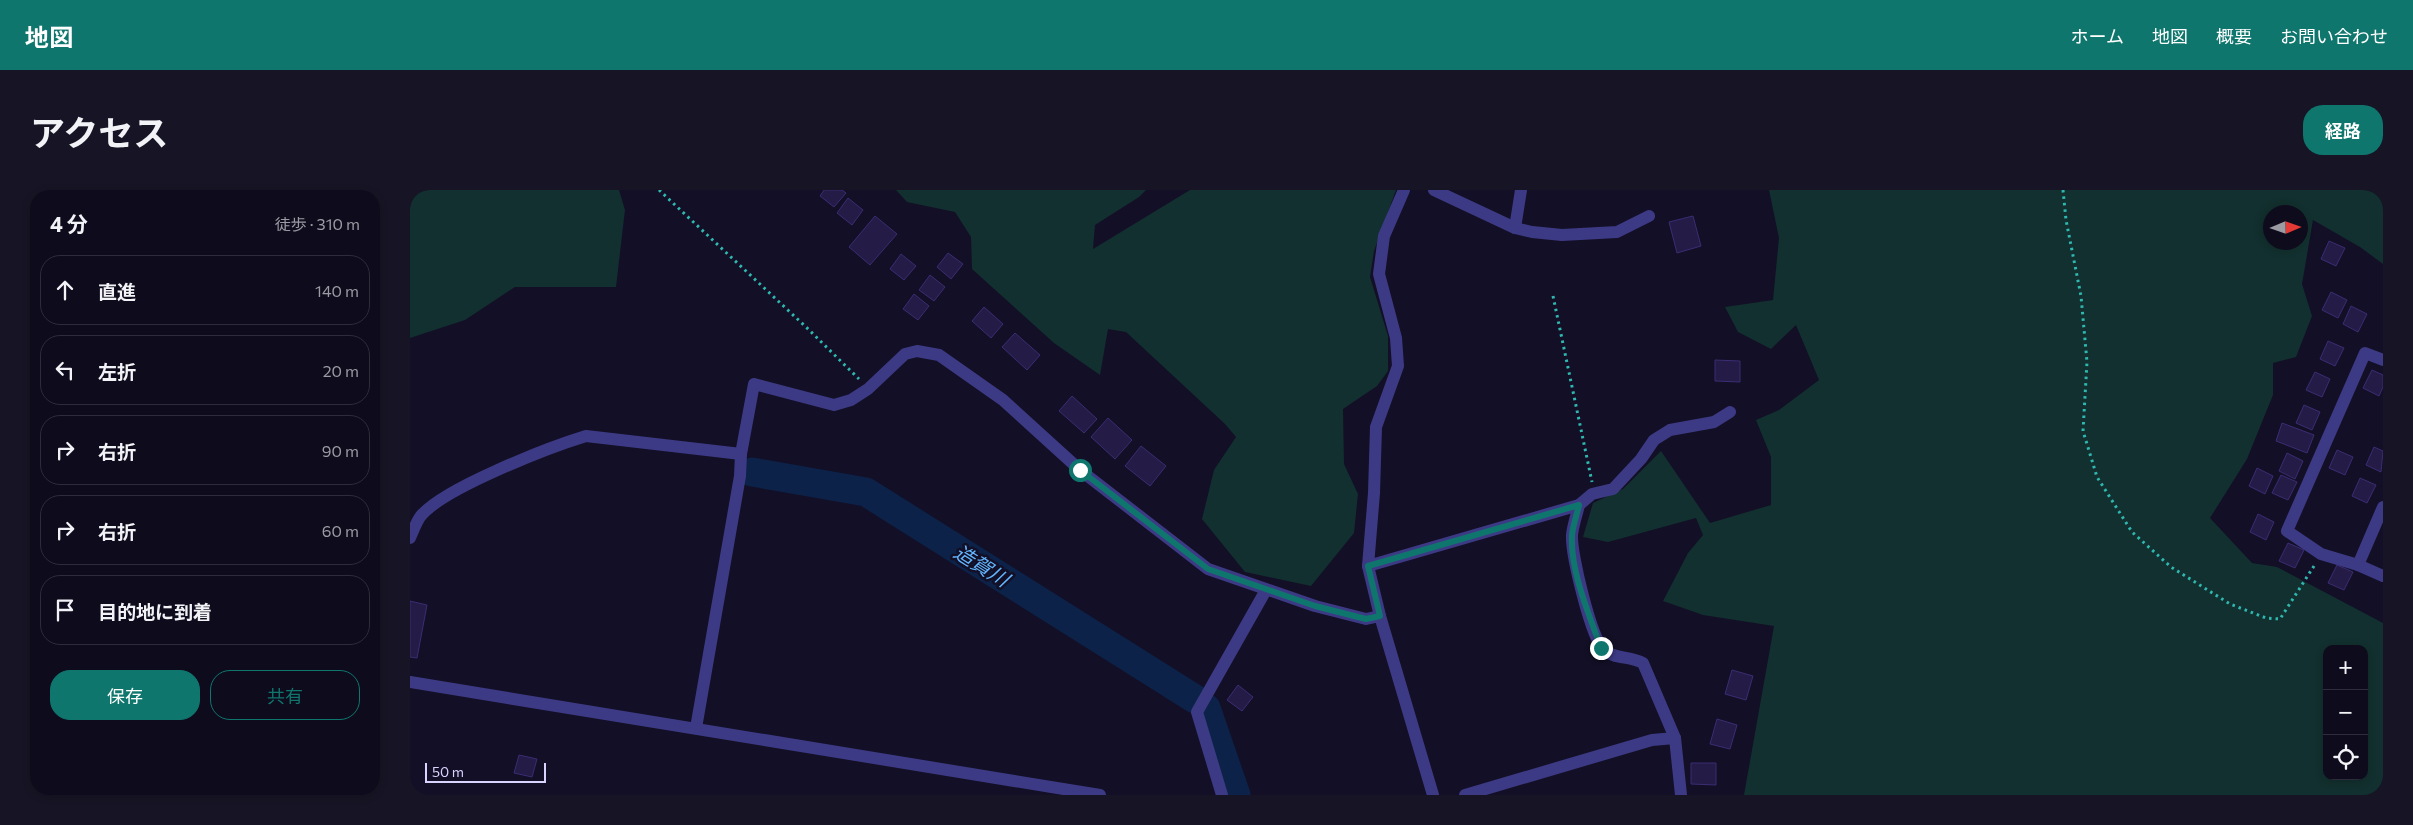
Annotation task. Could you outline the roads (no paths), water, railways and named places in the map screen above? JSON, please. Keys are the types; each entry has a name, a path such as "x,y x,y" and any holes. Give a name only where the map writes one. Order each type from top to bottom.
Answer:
{"street":[{"path":"1404,190 1384,236 1379,274 1396,338 1398,366 1376,427 1374,493 1368,566 1380,616 1433,795"},
{"path":"1434,190 1515,228 1562,235 1617,232 1649,216"},
{"path":"1515,228 1521,190"},
{"path":"696,728 754,384 834,406 851,400 868,389 905,354 917,352 939,355 1003,400 1080,470 1208,569 1315,606 1366,619 1380,616"},
{"path":"2383,360 2365,353 2287,531 2321,554 2358,565 2383,576"},
{"path":"1368,566 1579,505 1592,494 1613,489 1641,459 1654,440 1670,430 1714,422 1730,412"},
{"path":"410,538 420,516 451,492 562,443 586,436 741,454"},
{"path":"1579,505 1572,535 1574,559 1583,598 1601,648 1610,654 1633,658 1643,663 1675,738 1681,795"},
{"path":"2358,565 2383,507"},
{"path":"1222,795 1197,712 1266,590"},
{"path":"410,682 1100,795"},
{"path":"1466,795 1652,740 1675,738"}],"waterway":[{"name":"造賀川","path":"752,472 866,492 1195,699"},
{"name":"造賀川","path":"1206,708 1236,795"}]}
